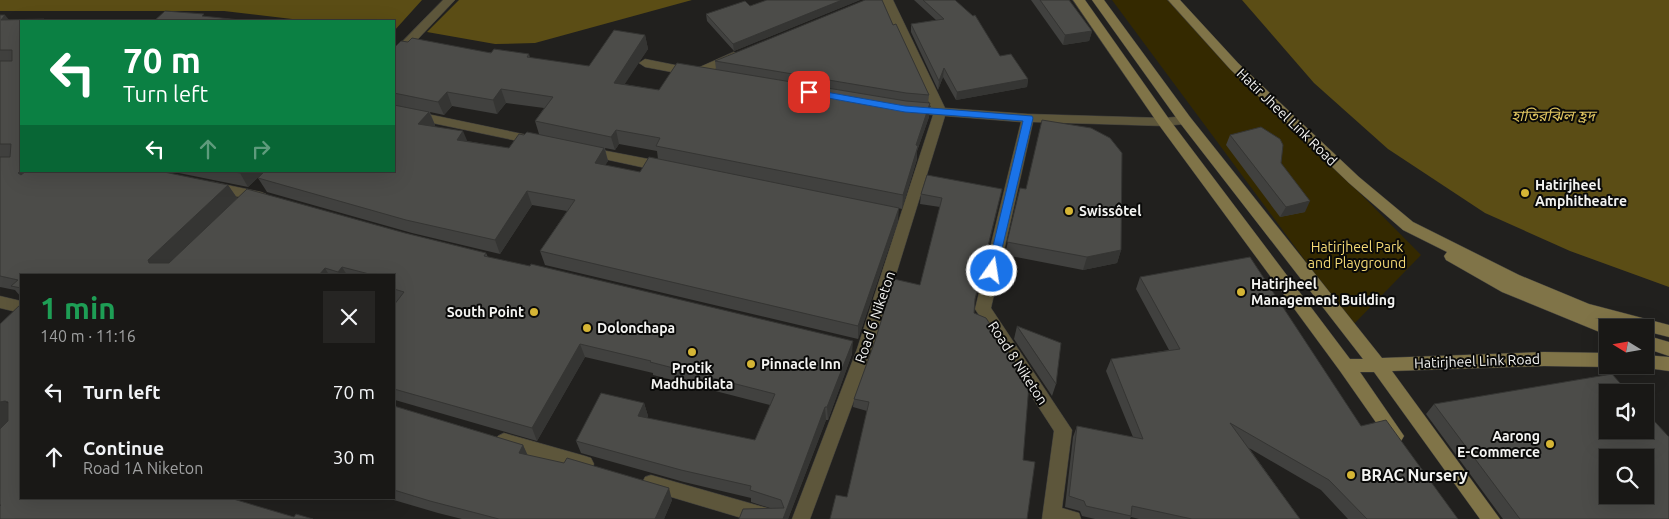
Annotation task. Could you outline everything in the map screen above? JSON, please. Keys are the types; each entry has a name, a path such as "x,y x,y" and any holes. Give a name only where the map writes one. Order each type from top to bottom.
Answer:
{"main road":[{"path":"1079,0 1164,122 1346,366 1402,447"},
{"path":"1098,0 1185,120 1378,365 1491,519"},
{"name":"Hatir Jheel Link Road","path":"1174,0 1234,66 1354,180 1408,226 1468,268 1499,285 1537,303 1599,325"},
{"name":"Hatir Jheel Link Road","path":"1408,226 1514,279 1586,309 1669,331"},
{"path":"1654,344 1669,349"},
{"name":"Hatirjheel Link Road","path":"1346,366 1544,359 1599,360"},
{"path":"1654,363 1669,364"}],"street":[{"path":"395,55 449,0"},
{"path":"887,0 940,112"},
{"path":"696,73 749,50"},
{"path":"645,63 723,77"},
{"path":"895,107 1028,118 1164,122 1185,120"},
{"path":"395,111 549,143"},
{"name":"Road 6 Niketon","path":"802,519 940,112"},
{"name":"Road 8 Niketon","path":"1028,118 983,309 1063,430 1052,517"},
{"path":"568,147 675,169"},
{"path":"238,208 265,183"},
{"path":"204,185 271,200"},
{"path":"0,302 20,307"},
{"path":"489,436 603,469"},
{"path":"631,478 774,519"},
{"path":"1052,517 1072,519"}],"green space":[{"name":"Hatirjheel Park and Playground","path":"1112,0 1169,0 1421,255 1353,325"}],"water":[{"path":"0,0 422,0 395,30 395,20 300,20 224,11 0,11"},
{"path":"459,0 692,0 535,43 495,44 427,32"},
{"name":"হাতিরঝিল হ্রদ","path":"1242,0 1669,0 1669,287 1570,251 1485,213 1388,149 1314,83"}],"building":[{"path":"767,0 842,0 733,44 706,14 745,1 750,6"},
{"path":"865,0 882,0 893,25 896,24 929,95 906,93 715,61"},
{"path":"923,0 955,0 973,16 975,15 1000,56 1011,54 1028,79 957,92 944,68 939,81 911,24 944,19"},
{"path":"1040,0 1069,0 1092,31 1065,35"},
{"path":"165,11 204,14 202,16 240,20 155,20"},
{"path":"0,15 5,15 1,20 44,19 20,20 20,171 18,173 21,175 25,172 164,172 228,185 148,260 149,263 169,263 247,189 405,233 486,253 484,256 530,266 531,264 853,341 827,407 825,407 783,519 739,519 743,509 784,508 781,500 750,490 751,486 681,470 576,441 601,393 644,403 638,416 755,440 775,394 580,344 532,428 395,389 395,304 404,292 395,289 395,274 369,274 342,267 338,272 325,268 320,274 20,274 20,288 11,286 18,280 0,276 0,157 10,157 11,144 0,144 0,61 12,61 12,50 0,50"},
{"path":"614,30 645,35 614,83 659,90 677,63 906,101 930,103 916,145 918,146 903,195 656,146 660,138 616,130 611,137 535,121 553,97 501,89 493,100 447,92 438,102 395,93 395,47 401,41 408,42 412,38 491,53 494,49 529,54 527,57 589,66"},
{"path":"395,105 429,112 418,124 463,131 457,140 509,148 519,134 524,135 527,132 604,148 595,163 640,172 649,157 899,208 858,326 540,251 575,200 527,191 495,240 406,220 258,178 264,172 395,172"},
{"name":"Swissôtel","path":"1042,120 1091,128 1110,138 1122,153 1121,250 1087,257 1007,242 1020,188 1026,189"},
{"path":"1261,127 1280,139 1283,145 1281,163 1310,201 1286,207 1230,135"},
{"path":"927,175 1002,189 975,299 974,313 986,318 1029,384 1023,460 1035,462 1027,519 830,519 836,495 847,497 869,402 854,399 875,341 894,279 920,285 942,198 921,194"},
{"path":"1250,257 1361,426 1386,420 1458,519 1367,519 1329,480 1230,423 1300,519 1192,519 1132,506 1131,516 1086,506 1084,501 1069,496 1077,426 1143,439 1111,359 1180,349 1140,277"},
{"path":"20,305 20,499 233,499 294,517 296,514 313,519 0,519 0,429 8,421 8,402 0,402 0,324"},
{"path":"1017,326 1061,343 1056,384"},
{"name":"Aarong E-Commerce","path":"1612,374 1621,384 1599,384 1599,439 1654,439 1654,421 1669,437 1669,519 1520,519 1434,404"},
{"path":"395,406 523,445 519,453 564,463 567,458 669,488 655,519 499,519 395,490"}],"place":[{"name":"Hatirjheel Amphitheatre","path":"1525,193"},
{"name":"Swissôtel","path":"1069,211"},
{"name":"Hatirjheel Management Building","path":"1241,292"},
{"name":"South Point","path":"534,312"},
{"name":"Dolonchapa","path":"587,328"},
{"name":"Protik Madhubilata","path":"692,352"},
{"name":"Pinnacle Inn","path":"751,364"},
{"name":"Aarong E-Commerce","path":"1550,444"},
{"name":"BRAC Nursery","path":"1351,475"}],"route":[{"path":"809,92 905,109 1028,118 992,271"}]}
